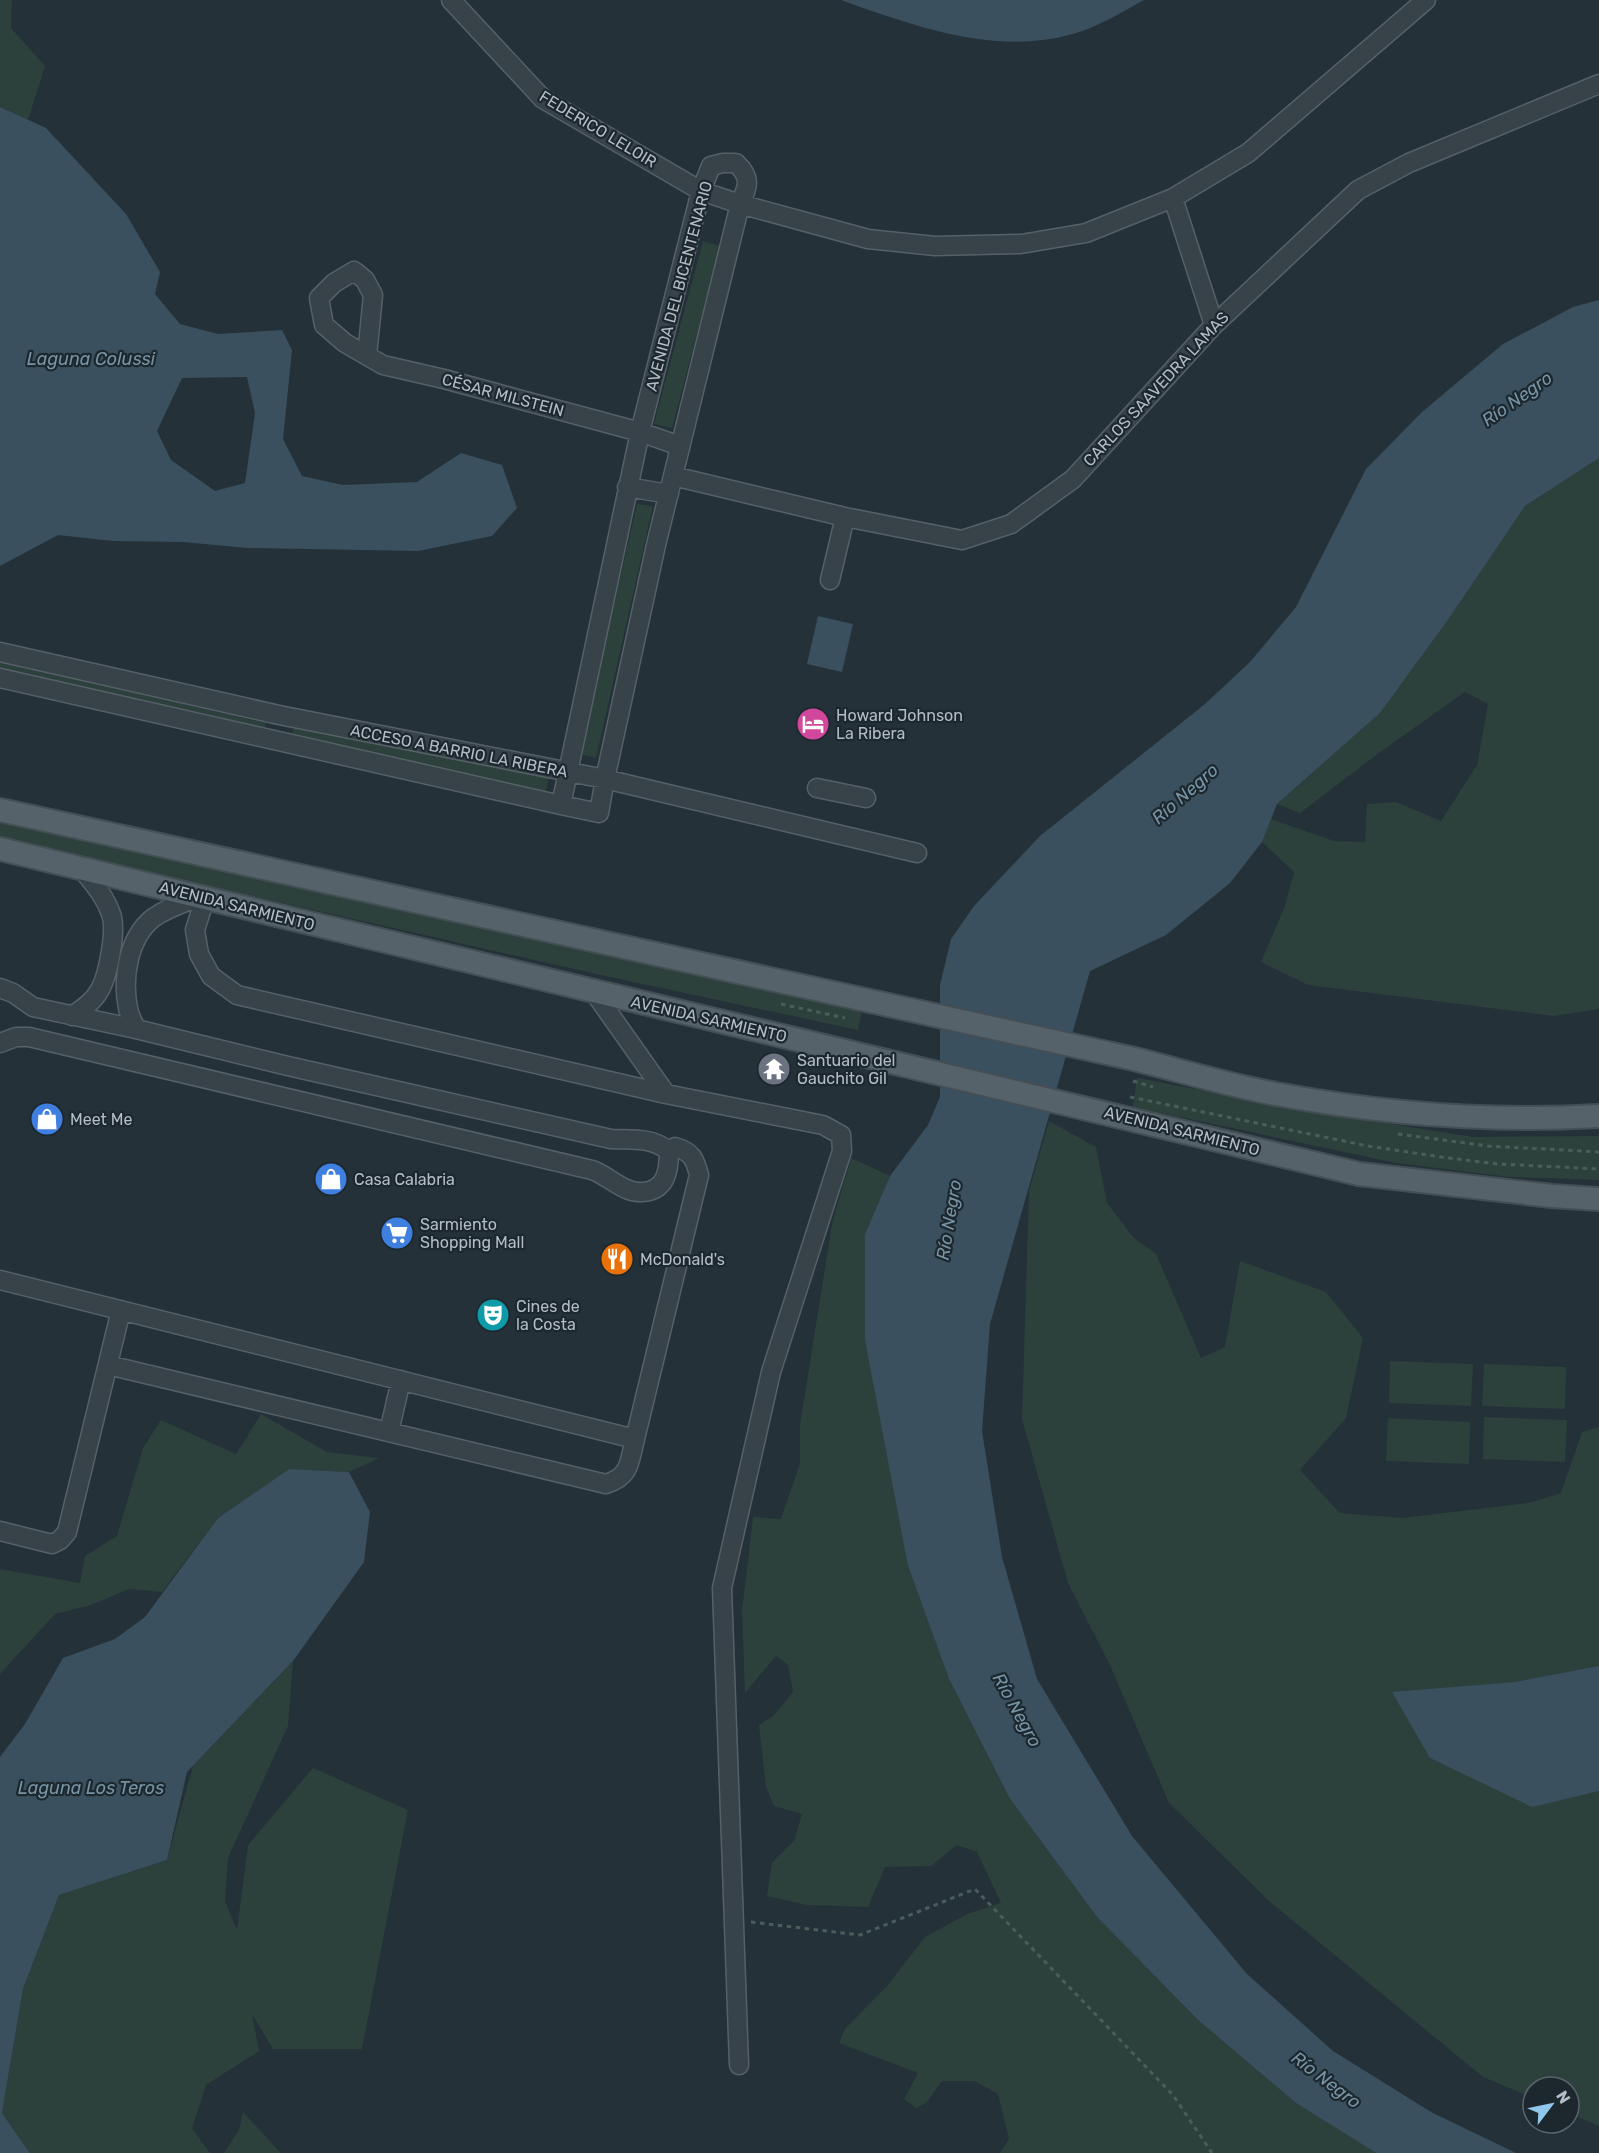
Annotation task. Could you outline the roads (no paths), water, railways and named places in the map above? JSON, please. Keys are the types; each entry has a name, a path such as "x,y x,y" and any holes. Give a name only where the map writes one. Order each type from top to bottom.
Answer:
{"main road":[{"path":"0,810 1130,1058 1276,1094 1407,1114 1491,1118 1599,1116"},
{"name":"AVENIDA SARMIENTO","path":"0,849 869,1058 1123,1106 1359,1174 1552,1196 1599,1199"}],"street":[{"name":"FEDERICO LELOIR","path":"451,0 543,99 701,190 740,204 868,238 936,246 1021,244 1086,233 1173,198 1248,153 1426,0"},
{"name":"CARLOS SAAVEDRA LAMAS","path":"627,488 671,485 962,540 1011,524 1073,479 1214,325 1358,190 1409,163 1599,84"},
{"name":"AVENIDA DEL BICENTENARIO","path":"723,163 736,164 744,171 748,186 740,204 680,446 604,779 599,813 561,805 640,432 701,190 711,166 723,163"},
{"path":"1173,198 1214,325"},
{"name":"CÉSAR MILSTEIN","path":"367,356 383,365 444,379 640,432 680,446"},
{"path":"830,580 845,517"},
{"name":"ACCESO A BARRIO LA RIBERA","path":"0,652 279,715 604,779 917,853"},
{"path":"0,678 561,805"},
{"path":"277,742 279,715"},
{"path":"817,788 866,798"},
{"path":"72,1016 87,1006 99,991 105,976 112,937 112,917 102,894 81,868"},
{"path":"136,1029 128,1010 126,995 126,980 132,947 152,919 173,906 202,898 195,930 199,954 211,976 237,995 666,1095 823,1125 841,1136 842,1151 771,1372 722,1588 739,2065"},
{"path":"0,988 13,993 33,1007 612,1139 646,1139 659,1143 669,1151"},
{"path":"594,992 666,1095"},
{"path":"0,1043 16,1037 29,1037 592,1170 607,1175 617,1185 632,1192 648,1192 661,1186 667,1175 669,1151"},
{"path":"275,1096 288,1066"},
{"path":"108,1365 606,1484 619,1480 628,1470 699,1175 696,1162 686,1150 675,1148 669,1151"},
{"path":"0,1280 635,1438"},
{"path":"0,1532 52,1544 60,1540 67,1532 122,1310"},
{"path":"389,1432 401,1380"}],"water":[{"path":"841,0 1144,0 1110,19 1073,34 1044,40 1014,42 985,40 926,28"},
{"name":"Laguna Colussi","path":"0,107 46,128 126,214 160,272 155,294 180,324 218,334 282,330 292,350 283,439 302,476 343,485 417,482 461,453 502,465 517,508 492,536 418,551 247,548 183,542 113,541 58,535 0,566","holes":["247,377 255,413 245,483 215,491 171,460 157,431 182,378"]},
{"name":"Río Negro","path":"1599,300 1599,458 1525,506 1448,620 1380,713 1277,804 1262,842 1230,883 1166,935 1090,971 990,1324 982,1431 1002,1557 1037,1679 1132,1836 1247,1974 1333,2051 1431,2112 1516,2153 1376,2153 1296,2103 1198,2020 1097,1917 1010,1799 949,1679 908,1566 865,1340 865,1234 890,1176 928,1125 940,1097 940,985 951,939 974,906 1040,836 1205,704 1250,662 1296,607 1366,469 1422,412 1503,344 1573,307"},
{"path":"818,616 853,624 842,672 807,664"},
{"name":"Laguna Los Teros","path":"289,1469 349,1472 370,1512 364,1562 293,1661 187,1772 167,1860 59,1895 23,1989 2,2113 30,2153 0,2153 0,1757 25,1724 63,1658 115,1639 145,1617 218,1518"},
{"path":"1599,1666 1599,1791 1532,1807 1430,1758 1392,1692 1515,1682"}],"place":[{"name":"Howard Johnson La Ribera","path":"813,724"},
{"name":"Santuario del Gauchito Gil","path":"774,1069"},
{"name":"Meet Me","path":"47,1119"},
{"name":"Casa Calabria","path":"331,1179"},
{"name":"Sarmiento Shopping Mall","path":"397,1233"},
{"name":"McDonald's","path":"617,1259"},
{"name":"Cines de la Costa","path":"493,1315"}]}
